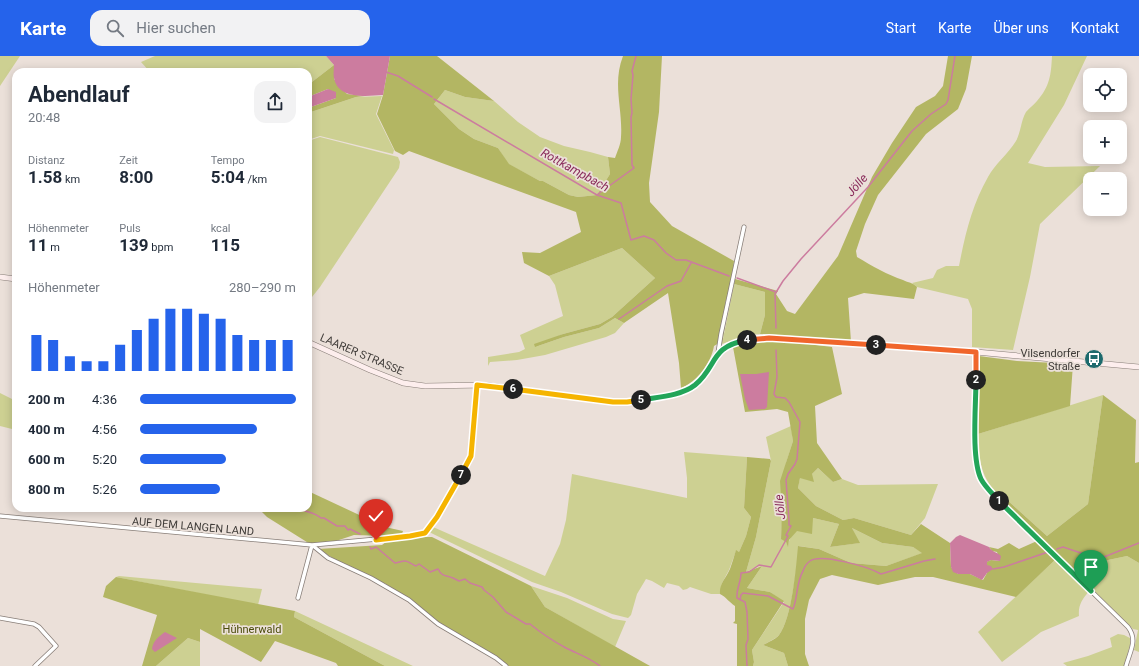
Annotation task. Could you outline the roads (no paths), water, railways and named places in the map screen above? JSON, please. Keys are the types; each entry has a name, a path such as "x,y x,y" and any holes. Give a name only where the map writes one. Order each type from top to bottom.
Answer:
{"street":[{"path":"718,353 744,227"},
{"path":"0,277 12,278"},
{"name":"LAARER STRASSE","path":"312,344 403,383 424,386 477,385 606,401 627,402 678,393 693,386 705,374 718,353 724,348 742,341 769,338 976,352"},
{"path":"1126,666 1133,641 1133,636 1128,627 1001,502 982,481 978,471 975,445 976,352 1139,367"},
{"name":"AUF DEM LANGEN LAND","path":"0,516 312,545 410,536 425,533 437,517 469,462 471,456 477,385"},
{"path":"298,598 312,545 328,558 371,578 409,600 438,624 496,658 506,666"},
{"path":"0,618 34,624 43,630 56,646 35,666"}],"waterway":[{"path":"598,194 634,168 632,165 631,99 632,71 636,56"},
{"name":"Jölle","path":"776,328 775,294 783,281 801,259 868,187 912,131 931,114 946,104 948,100 955,56"},
{"name":"Rottkampbach","path":"386,72 398,76 432,97"},
{"name":"Rottkampbach","path":"434,99 597,195 621,203 631,240 644,236 654,240 666,253 676,260 686,260 729,276"},
{"path":"619,319 667,286 681,281 691,263"},
{"name":"Rottkampbach","path":"737,278 776,292"},
{"name":"Jölle","path":"747,666 747,612 745,602 737,598 741,573 749,572 759,565 771,567 788,536 786,535 791,526 789,525 786,480 797,459 800,422 789,402 785,398 776,397 774,394 777,377 776,350"},
{"path":"310,512 337,526 345,526 348,530 350,529 360,534"},
{"path":"1057,549 1063,547 1099,559 1139,543"},
{"path":"370,547 371,549 376,547 395,563 404,561 416,566 419,564 430,572 438,569 444,575 459,581 465,579 470,583 482,587 506,612 526,624 530,624 556,643 588,658 600,666"},
{"path":"993,569 1004,567 1048,552"},
{"path":"740,600 743,593 768,596 793,609 798,585 805,567 810,561 816,559 845,562 881,574 935,559"}],"place":[{"name":"Vilsendorfer Straße","path":"1094,359"}],"park label":[{"name":"Hühnerwald","path":"252,629"}]}
